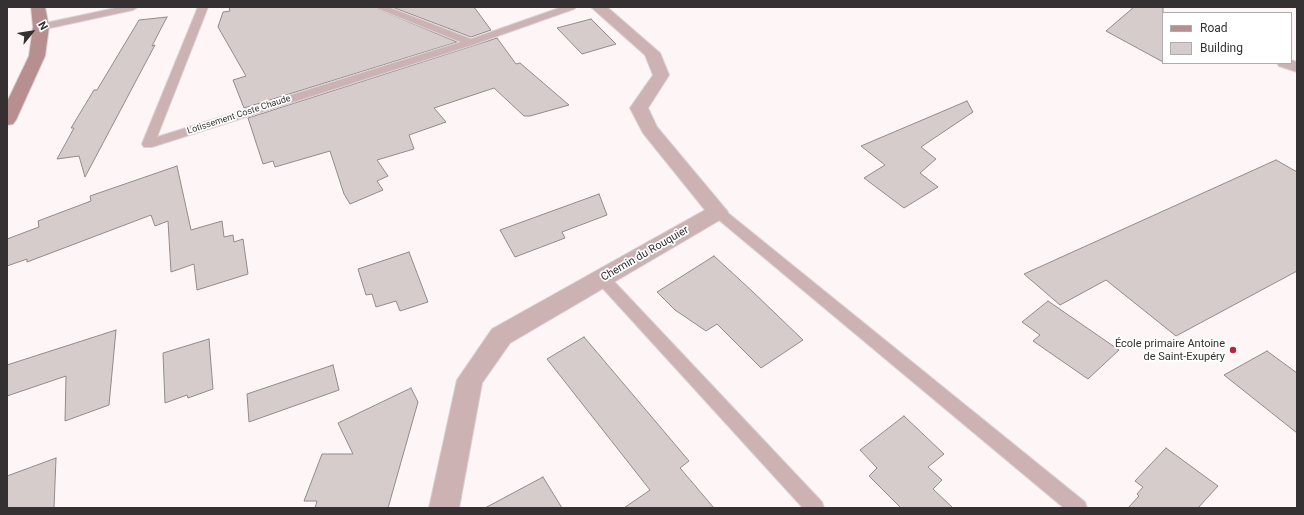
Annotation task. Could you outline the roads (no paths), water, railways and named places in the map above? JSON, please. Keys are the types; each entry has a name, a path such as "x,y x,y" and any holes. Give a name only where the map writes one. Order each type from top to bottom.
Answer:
{"main road":[{"path":"7,120 37,56 41,27 38,7"}],"street":[{"path":"598,7 652,52 660,75 639,108 649,129 718,212"},
{"name":"Chemin du Rouquier","path":"444,508 470,380 501,336 718,212"}],"lane":[{"path":"41,27 133,7"},
{"name":"Lotissement Coste Chaude","path":"203,7 148,144 471,42 571,7"},
{"path":"379,7 471,42"},
{"path":"718,212 1078,508"},
{"path":"602,278 815,508"}],"place":[{"name":"École primaire Antoine de Saint-Exupéry","path":"1233,350"}]}
